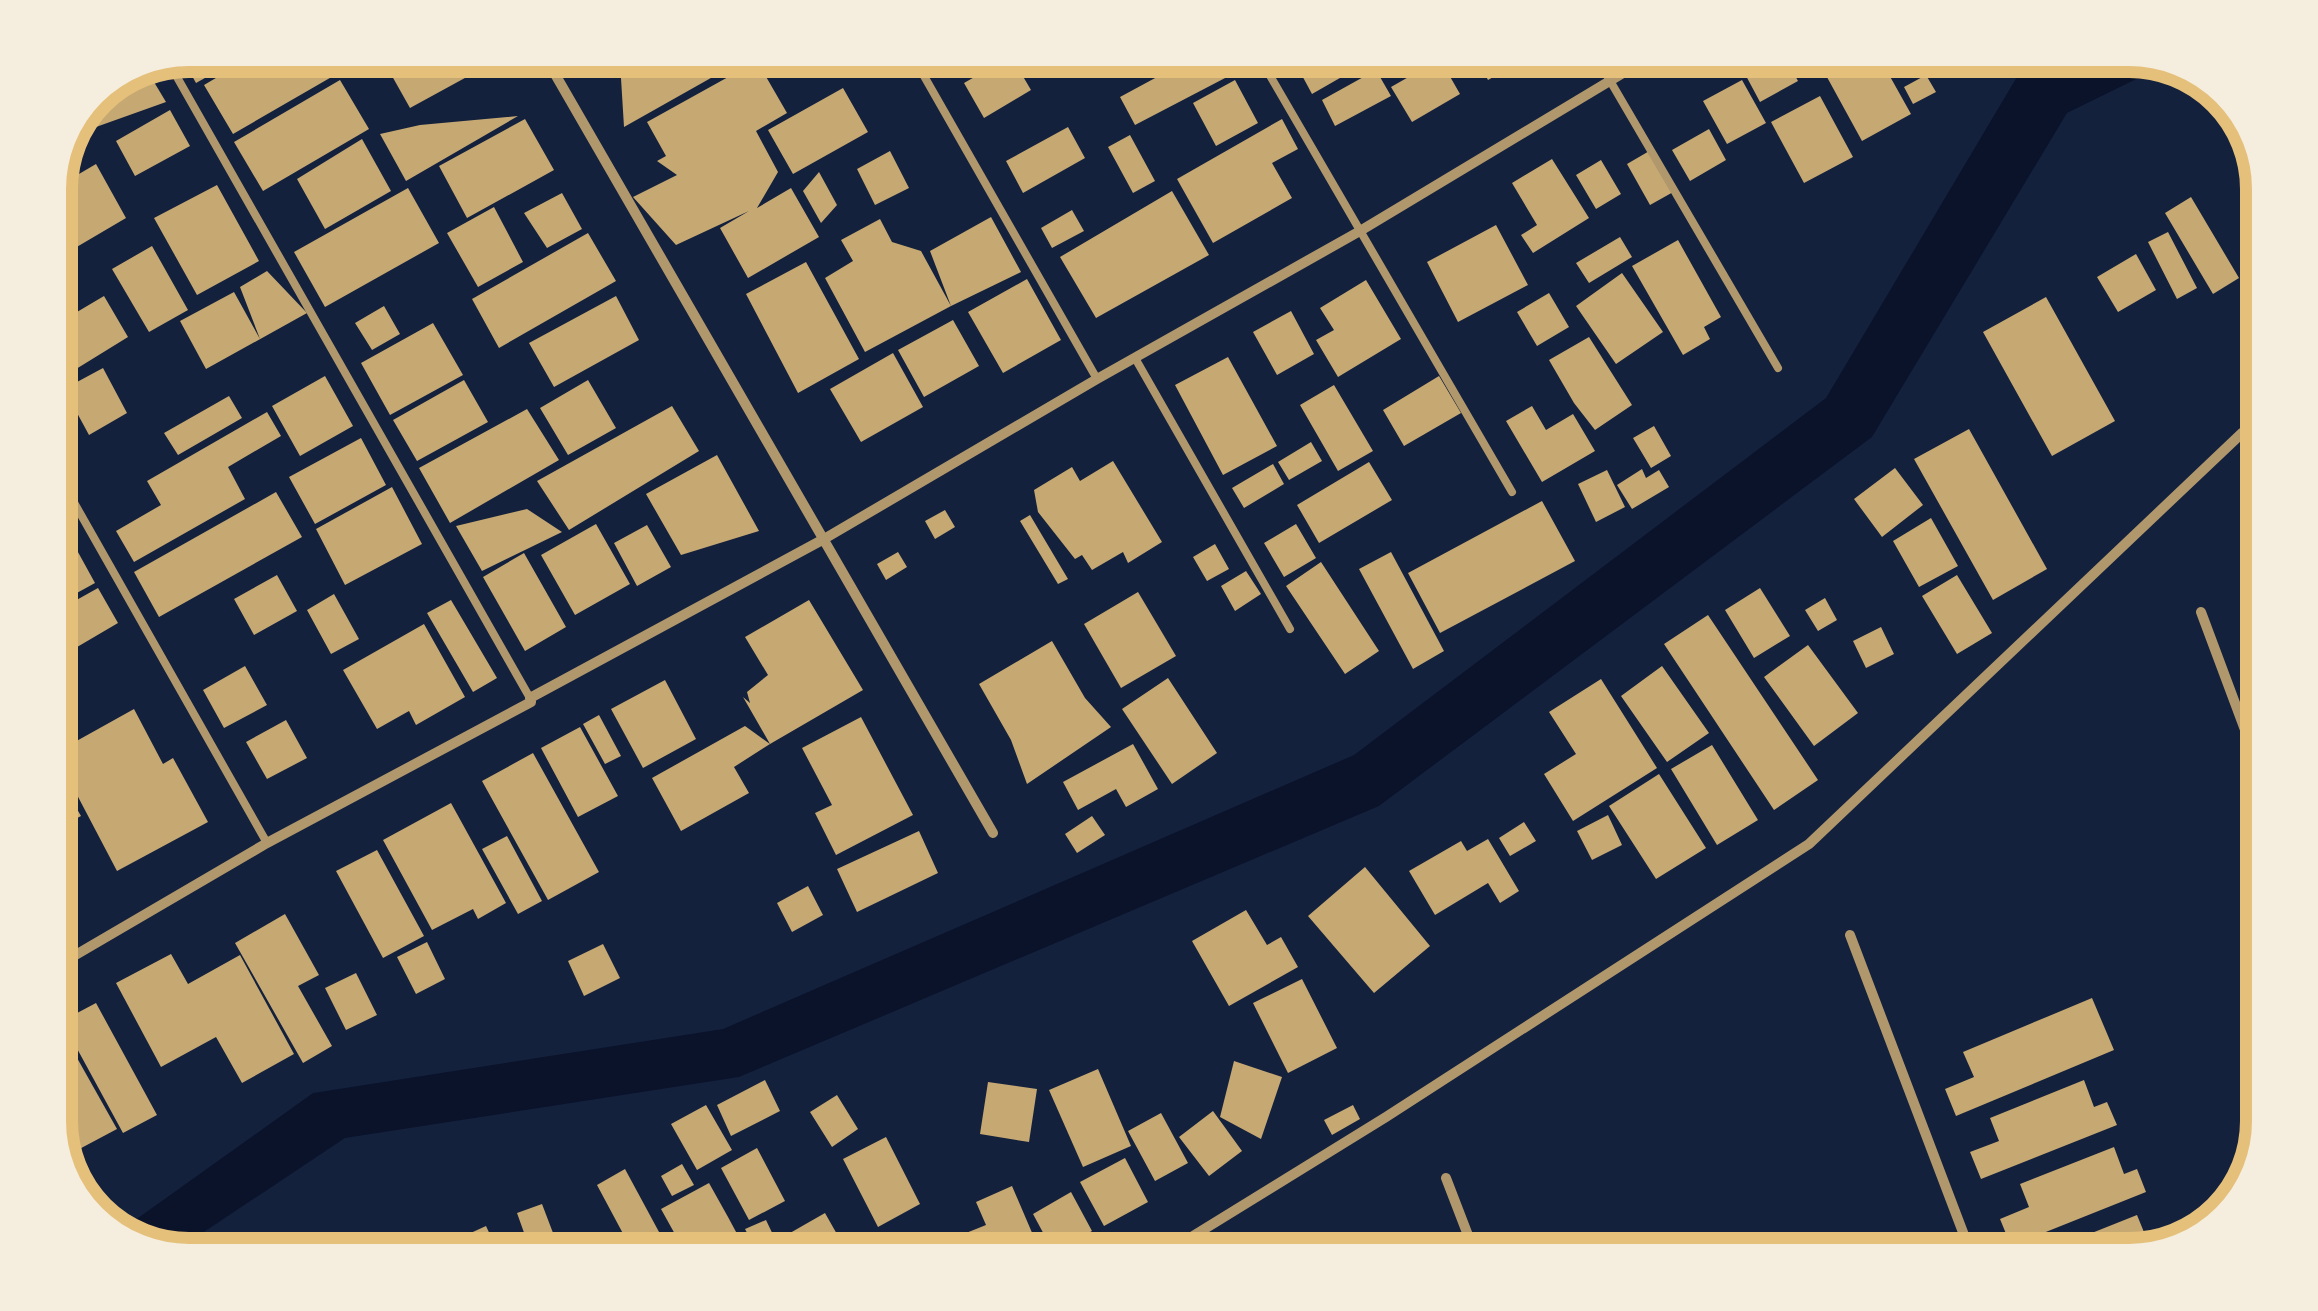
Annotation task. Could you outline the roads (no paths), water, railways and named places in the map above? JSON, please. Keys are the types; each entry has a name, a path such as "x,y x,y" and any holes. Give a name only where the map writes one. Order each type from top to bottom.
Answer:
{"street":[{"path":"554,72 993,833"},
{"path":"73,956 268,842 532,702 530,698 824,539 1360,231 1624,72"},
{"path":"1190,1238 1386,1117 1809,844 2245,431"},
{"path":"2201,612 2246,731"},
{"path":"1850,935 1965,1238"},
{"path":"1446,1178 1469,1238"}],"lane":[{"path":"922,72 1097,379"},
{"path":"1268,72 1512,492"},
{"path":"1605,72 1778,368"},
{"path":"175,74 530,698"},
{"path":"1135,358 1290,630"},
{"path":"73,501 268,842"}],"water":[{"path":"2020,72 2147,74 2067,113 1872,437 1379,806 739,1077 345,1138 195,1238 159,1235 131,1223 313,1093 723,1029 1354,755 1826,398"}]}
